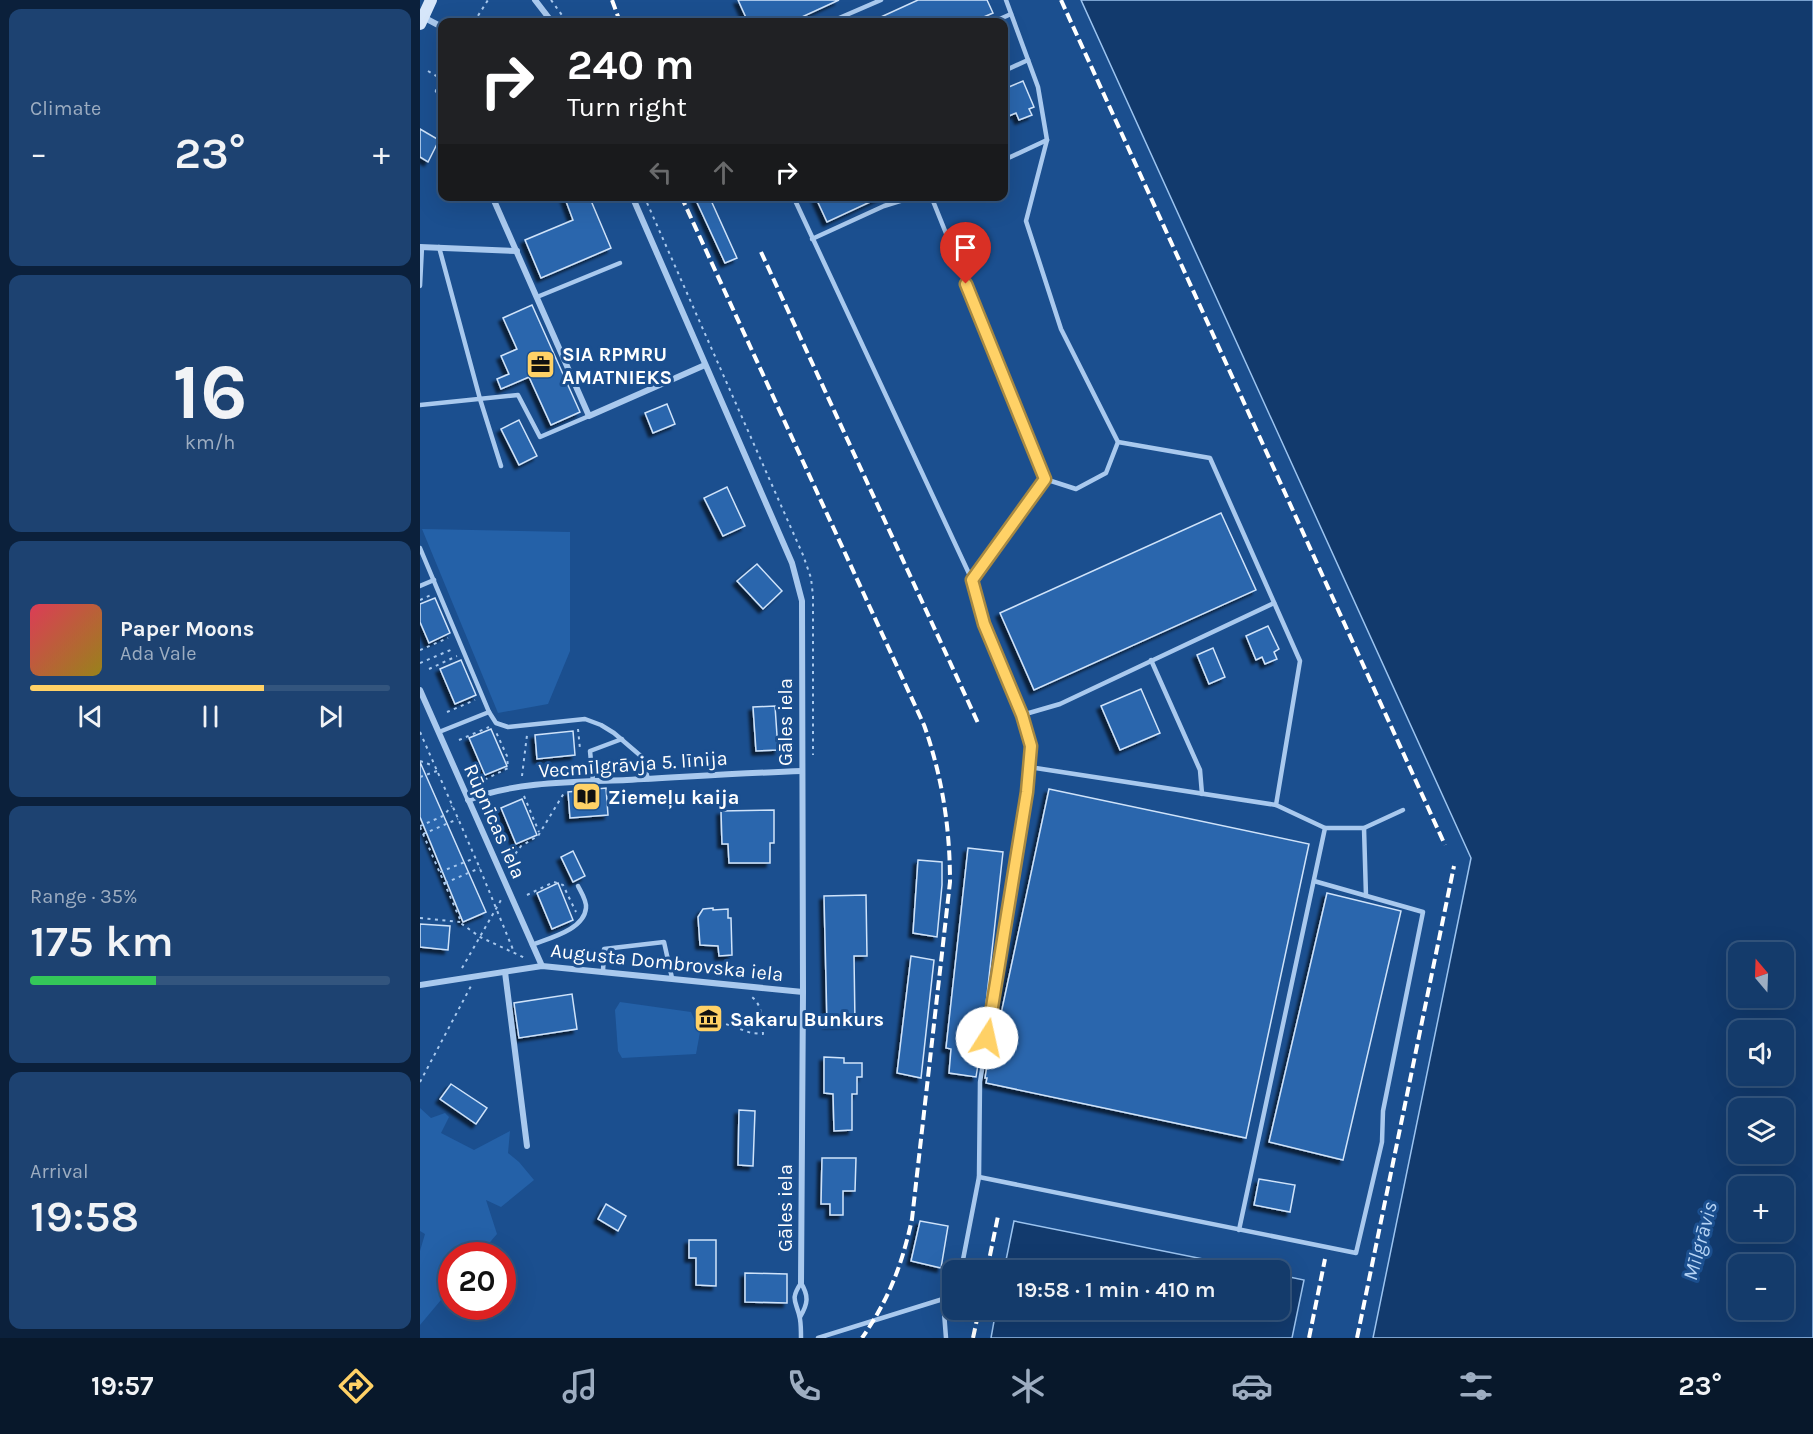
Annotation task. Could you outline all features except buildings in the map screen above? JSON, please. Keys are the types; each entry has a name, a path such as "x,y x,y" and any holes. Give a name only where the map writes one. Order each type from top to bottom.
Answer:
{"main road":[{"path":"422,20 431,0"}],"street":[{"path":"535,0 549,18"},
{"path":"422,20 438,26"},
{"path":"494,201 589,417 705,365"},
{"name":"Gāles iela","path":"634,201 792,563 802,601 801,1283"},
{"path":"421,247 517,251"},
{"name":"Rūpnīcas iela","path":"420,690 542,966"},
{"name":"Vecmīlgrāvja 5. līnija","path":"468,800 483,794 521,787 566,783 802,771"},
{"name":"Augusta Dombrovska iela","path":"420,985 542,966 803,992"},
{"path":"505,972 527,1146"}],"lane":[{"path":"839,18 881,0"},
{"path":"1006,0 1038,87 1047,140 1026,221 1061,329 1118,442 1106,473 1076,489 1045,479"},
{"path":"1002,18 1011,14"},
{"path":"1008,69 1028,60"},
{"path":"1008,158 1047,140"},
{"path":"795,201 972,580 984,624 1022,715 1031,746 1010,906 980,1082 979,1178 964,1260"},
{"path":"812,239 900,201"},
{"path":"933,201 1045,479"},
{"path":"420,286 421,247"},
{"path":"439,247 480,399 501,466"},
{"path":"537,297 620,263"},
{"path":"420,405 518,395 540,437 589,417"},
{"path":"1118,442 1210,458 1300,662 1276,805"},
{"path":"972,580 1045,479"},
{"path":"420,548 496,723 508,727 585,719 601,725 622,739 642,757 648,778"},
{"path":"420,586 434,580"},
{"path":"1022,715 1060,704 1274,603"},
{"path":"1151,660 1200,770 1202,794"},
{"path":"438,732 489,711"},
{"path":"593,781 590,751 622,739"},
{"path":"1029,767 1276,805 1325,828 1364,828 1403,810"},
{"path":"1239,1230 1325,828"},
{"path":"1364,828 1366,896"},
{"path":"979,1178 1356,1253 1382,1142 1383,1111 1423,912 1314,881"},
{"path":"532,945 577,925 584,915 586,906 578,886"},
{"path":"603,972 604,949 664,942 672,978"},
{"path":"800,1317 807,1306 806,1292 801,1283 795,1292 795,1306 800,1317 801,1338"},
{"path":"818,1338 942,1299"},
{"path":"945,1320 946,1338"}],"path":[{"path":"476,18 486,0"},
{"path":"551,0 564,18"},
{"path":"428,71 438,77 437,91"},
{"path":"420,600 432,595 437,596"},
{"path":"420,650 450,637 453,633"},
{"path":"420,663 462,645"},
{"path":"429,669 462,656"},
{"path":"447,712 477,699 478,694"},
{"path":"459,740 490,727 496,731 507,756 508,768 478,783"},
{"path":"578,729 580,750"},
{"path":"420,732 476,858 514,952"},
{"path":"535,734 526,735 521,787 539,832"},
{"path":"420,761 435,766"},
{"path":"420,777 437,771"},
{"path":"511,860 521,846 538,836 566,789 566,783"},
{"path":"452,806 443,816 420,826 461,922 480,937 542,966"},
{"path":"423,834 459,819"},
{"path":"440,872 476,858"},
{"path":"445,883 480,868"},
{"path":"527,895 554,882 563,885 576,913"},
{"path":"467,959 507,890"},
{"path":"420,918 461,922"},
{"path":"420,1082 477,976"},
{"path":"712,1019 751,1033 763,1034 759,1004 748,995"}],"shaded area":[{"path":"422,529 570,532 570,651 548,704 498,713"},
{"path":"620,1002 691,1012 700,1032 696,1054 622,1058 618,1051 615,1010"},
{"path":"420,1108 431,1118 445,1113 449,1117 441,1133 474,1150 510,1131 508,1153 534,1180 501,1207 486,1200 497,1234 490,1242 438,1242 438,1304 420,1325 420,1251 425,1234 420,1231"}],"water":[{"name":"Mīlgrāvis","path":"1081,0 1813,0 1813,1338 1373,1338 1471,858"},
{"path":"1014,1221 1208,1260 1006,1260"},
{"path":"1290,1277 1304,1280 1292,1338 991,1338 994,1320 1290,1320"}],"railway":[{"path":"612,0 619,18"},
{"path":"1061,0 1445,845"},
{"path":"683,201 924,725 936,763 944,802 950,882 912,1219 904,1252 893,1281 880,1309 862,1338"},
{"path":"761,252 978,723"},
{"path":"1357,1338 1454,866"},
{"path":"989,1260 998,1216"},
{"path":"1309,1338 1325,1259"},
{"path":"973,1338 977,1320"}],"place":[{"name":"SIA RPMRU AMATNIEKS","path":"541,365"},
{"name":"Ziemeļu kaija","path":"587,797"},
{"name":"Sakaru Bunkurs","path":"709,1019"}],"route":[{"path":"966,284 1045,479 972,580 984,624 1022,715 1031,746 1027,792 1010,906 987,1038"}]}
